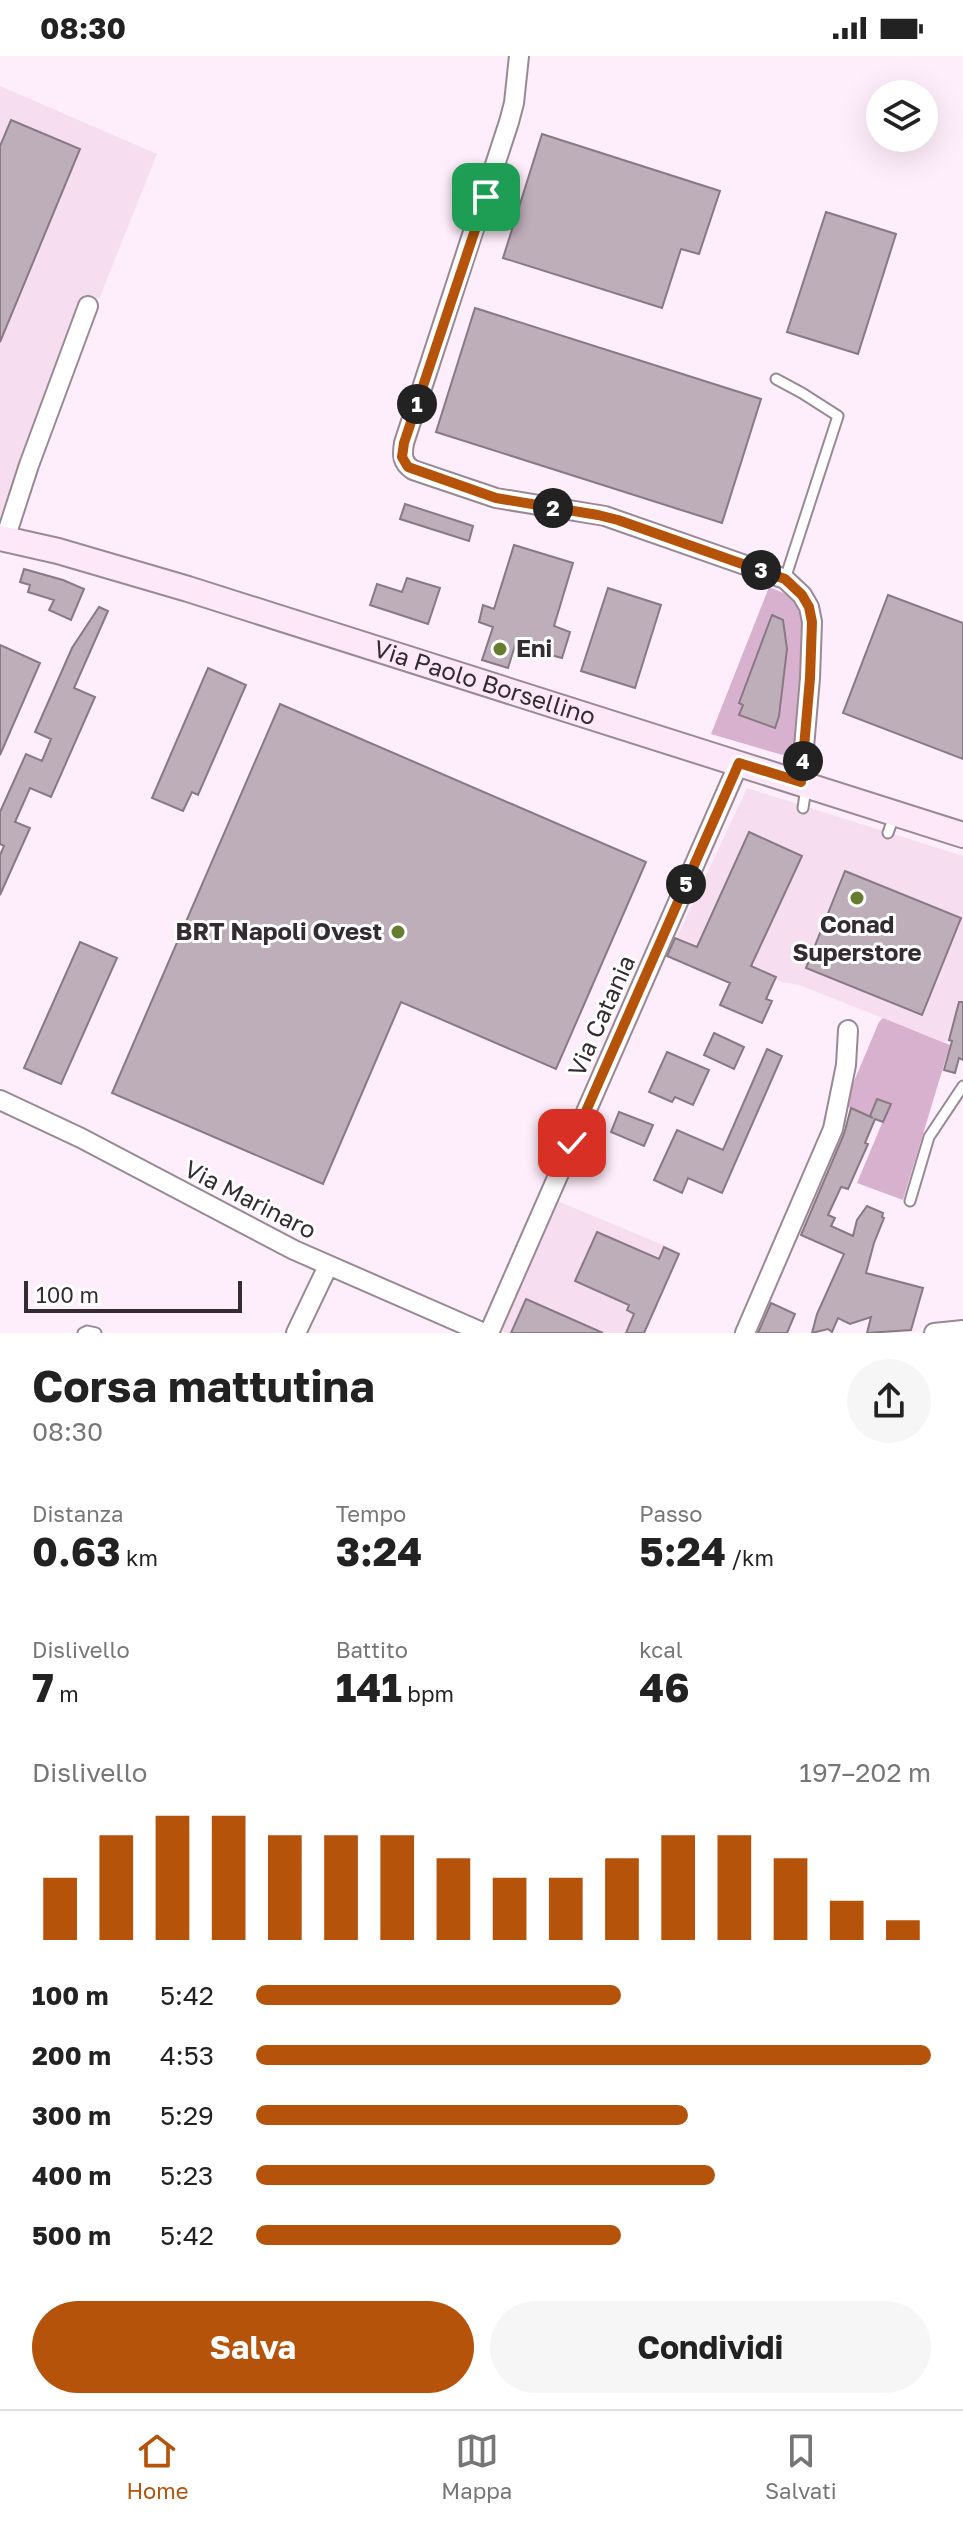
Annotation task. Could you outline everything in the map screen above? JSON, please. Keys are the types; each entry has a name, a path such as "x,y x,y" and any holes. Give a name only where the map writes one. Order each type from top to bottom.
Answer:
{"main road":[{"name":"Via Paolo Borsellino","path":"2,538 188,589 739,763 803,792 892,823 963,835"}],"street":[{"path":"519,56 509,122 402,457 413,470 496,498 605,516 785,579 802,595 812,622 803,792"},
{"name":"Via Paolo Borsellino","path":"2,538 88,306"},
{"name":"Via Catania","path":"486,1333 739,763"},
{"path":"745,1333 833,1129 846,1065 848,1030"},
{"name":"Via Marinaro","path":"0,1100 81,1138 328,1266 486,1333"},
{"path":"296,1333 328,1266"},
{"path":"934,1333 963,1330"}],"lane":[{"path":"776,379 838,416 785,579"},
{"path":"910,1201 929,1137 963,1086"},
{"path":"83,1333 96,1333"}],"shaded area":[{"path":"0,86 157,154 99,299 84,295 0,517"},
{"path":"769,587 791,599 799,612 803,630 804,675 793,758 711,734"},
{"path":"747,788 963,856 963,1044 949,1040 944,1042 799,985 782,982 677,937"},
{"path":"883,1018 950,1045 903,1200 857,1183 890,1104 877,1099 870,1116 844,1105"},
{"path":"555,1200 680,1252 645,1333 504,1333 501,1325"}],"building":[{"path":"11,120 80,149 0,342 0,146"},
{"path":"542,134 720,191 699,254 681,249 662,308 503,258"},
{"path":"826,212 896,234 858,354 787,332"},
{"path":"475,308 761,399 722,523 436,432"},
{"path":"405,504 473,526 469,541 400,519"},
{"path":"514,545 573,563 554,626 570,632 562,658 547,654 548,649 517,639 508,668 482,660 493,627 479,622 483,605 494,609"},
{"path":"24,569 84,589 71,620 49,610 54,600 28,592 30,585 20,582"},
{"path":"407,578 440,588 428,624 370,605 377,584 402,592"},
{"path":"608,588 661,605 635,688 581,671"},
{"path":"888,595 963,623 963,759 843,713"},
{"path":"99,607 108,611 74,688 95,697 51,797 30,788 15,822 30,828 0,895 0,855 4,846 0,844 0,812 26,754 42,761 51,739 35,732 72,648"},
{"path":"772,615 783,620 787,649 775,728 739,715 743,705 739,703"},
{"path":"0,645 40,663 0,755"},
{"path":"208,668 246,685 198,795 192,792 183,811 152,798"},
{"name":"BRT Napoli Ovest","path":"280,704 646,862 556,1069 401,1002 323,1184 112,1093"},
{"path":"749,832 802,856 751,966 776,977 766,999 772,1001 762,1023 720,1005 730,983 667,956 675,938 697,947"},
{"path":"845,871 961,918 922,1015 806,968"},
{"path":"80,942 117,958 61,1084 24,1068"},
{"path":"959,1002 963,1002 963,1060 959,1058 955,1073 944,1070"},
{"path":"714,1033 744,1047 734,1069 704,1055"},
{"path":"767,1049 782,1056 722,1193 688,1178 682,1193 654,1180 677,1130 723,1150"},
{"path":"667,1052 709,1070 693,1105 675,1097 672,1102 649,1092"},
{"path":"877,1099 891,1104 883,1122 875,1119 865,1143 868,1144 848,1189 841,1187 828,1215 835,1218 831,1226 853,1236 857,1220 867,1206 883,1213 866,1273 923,1288 911,1330 867,1333 871,1317 850,1324 838,1318 832,1332 828,1329 812,1333 817,1314 844,1254 801,1235 844,1134 851,1108 873,1118 870,1116"},
{"path":"619,1112 653,1125 644,1146 611,1132"},
{"path":"597,1232 659,1259 664,1247 679,1254 644,1333 626,1333 634,1314 627,1310 629,1305 575,1281"},
{"path":"526,1299 603,1333 511,1333"},
{"path":"771,1303 795,1314 787,1333 758,1333"}],"place":[{"name":"Eni","path":"500,649"},
{"name":"Conad Superstore","path":"857,898"},
{"name":"BRT Napoli Ovest","path":"398,932"}],"route":[{"path":"486,197 404,443 404,462 413,470 496,498 618,520 785,579 802,595 812,622 801,782 739,763 572,1143"}]}
